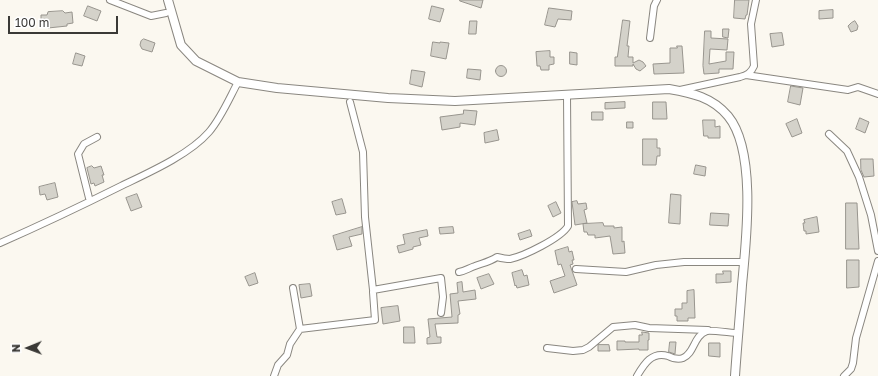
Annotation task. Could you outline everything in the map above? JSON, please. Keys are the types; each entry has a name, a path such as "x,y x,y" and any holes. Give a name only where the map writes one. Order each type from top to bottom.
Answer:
{"street":[{"path":"110,0 151,16 166,13"},
{"path":"168,0 181,44 196,61 238,82 277,88 455,101 669,89 693,93 710,100 728,115 736,128 743,150 747,180 747,232 735,376"},
{"path":"650,38 654,6 657,0"},
{"path":"679,91 746,75 752,71 754,66 751,24 756,0"},
{"path":"746,75 848,90 858,87 878,94"},
{"path":"0,243 142,176 196,144 217,122 238,82"},
{"path":"459,272 487,263 497,257 508,259 522,254 551,240 565,231 568,226 567,95"},
{"path":"350,102 363,152 365,217 373,290 442,278 443,297 440,313"},
{"path":"829,134 847,151 859,177 871,215 878,251"},
{"path":"89,198 78,154 84,144 97,138"},
{"path":"576,269 626,272 656,265 684,262 744,262"},
{"path":"844,376 851,369 853,363 856,338 878,264"},
{"path":"274,376 278,365 287,355 290,344 300,329 296,308 292,288 300,329"},
{"path":"300,329 375,320 373,292"},
{"path":"547,348 583,350 613,328 635,326 738,333"},
{"path":"637,376 647,361 652,357 664,355 682,358 688,355 698,337 708,330"}],"building":[{"path":"460,0 483,0 481,8"},
{"path":"735,0 749,0 745,19 734,18"},
{"path":"88,6 101,11 97,21 84,16"},
{"path":"432,6 444,9 440,22 429,19"},
{"path":"549,8 572,11 571,20 558,19 555,27 545,25"},
{"path":"833,10 833,18 819,19 819,11"},
{"path":"63,11 65,13 72,12 73,23 67,24 67,26 48,28 47,25 41,25 41,15 47,15 48,12"},
{"path":"623,20 630,21 627,46 629,46 628,57 633,57 633,63 639,60 646,66 640,71 636,69 633,64 633,66 615,66 615,57 617,57"},
{"path":"470,21 477,21 476,34 469,34"},
{"path":"855,21 858,26 857,30 851,32 848,26"},
{"path":"723,29 729,29 728,38 723,37"},
{"path":"705,31 711,31 711,38 728,39 727,50 710,49 709,64 726,61 726,52 734,52 733,69 719,69 719,73 704,74"},
{"path":"782,33 784,45 772,47 770,34"},
{"path":"144,39 155,43 152,52 142,49 140,45 141,41"},
{"path":"433,42 449,43 446,59 431,56"},
{"path":"677,46 682,46 684,73 654,74 653,64 670,63 670,48 677,48"},
{"path":"550,51 550,57 554,57 554,64 549,65 549,70 541,70 540,66 537,66 536,52"},
{"path":"570,52 577,53 577,65 570,64"},
{"path":"76,53 85,56 82,66 73,64"},
{"path":"499,66 503,66 505,67 505,75 499,76 496,73 496,69"},
{"path":"468,69 481,70 480,80 467,78"},
{"path":"412,70 425,72 422,87 410,84"},
{"path":"791,86 803,88 800,105 788,102"},
{"path":"625,102 625,108 605,109 605,103"},
{"path":"653,102 666,102 667,119 653,119"},
{"path":"464,110 477,111 475,125 460,123 460,127 442,130 440,117 463,114"},
{"path":"592,112 603,112 603,120 592,120"},
{"path":"860,118 869,122 865,133 856,129"},
{"path":"797,119 802,133 792,137 786,124"},
{"path":"703,120 715,120 715,127 720,126 720,138 708,138 708,136 704,136"},
{"path":"627,122 633,122 633,128 627,128"},
{"path":"497,130 499,140 485,143 484,133"},
{"path":"643,139 657,139 657,148 660,148 660,156 657,156 656,165 643,165"},
{"path":"861,159 873,159 874,176 864,177 861,170"},
{"path":"696,165 706,167 705,176 694,174"},
{"path":"92,166 94,168 101,166 104,175 102,175 104,182 95,186 94,183 91,184 87,168"},
{"path":"55,183 58,197 47,200 45,194 40,195 39,187"},
{"path":"137,194 142,207 131,211 126,198"},
{"path":"671,194 681,195 680,224 669,223"},
{"path":"342,199 346,213 336,215 332,202"},
{"path":"577,201 578,204 586,203 587,209 584,210 587,223 575,225 572,202"},
{"path":"556,202 561,213 553,217 548,206"},
{"path":"846,203 857,203 859,249 846,249"},
{"path":"711,213 729,214 728,226 710,225"},
{"path":"817,217 819,232 806,234 806,231 804,231 804,220"},
{"path":"603,223 604,226 614,226 614,228 622,227 622,242 624,241 625,253 613,254 610,236 595,238 595,235 588,235 587,232 584,232 583,224"},
{"path":"362,227 362,234 349,237 352,246 337,250 333,236"},
{"path":"453,227 454,233 440,234 439,228"},
{"path":"427,230 428,236 419,238 421,245 399,253 397,246 405,244 403,235"},
{"path":"530,230 532,236 520,240 518,234"},
{"path":"568,247 569,252 572,251 574,260 572,260 573,264 570,265 577,285 554,293 550,281 565,276 561,264 558,265 555,251"},
{"path":"847,260 859,260 859,287 847,288"},
{"path":"522,270 524,276 527,275 529,285 517,288 516,285 515,286 512,273"},
{"path":"723,271 731,271 731,282 716,283 716,274 723,274"},
{"path":"255,273 258,283 249,286 245,277"},
{"path":"489,274 494,284 481,289 477,278"},
{"path":"462,282 463,292 475,290 476,299 458,301 460,314 458,315 458,323 435,324 437,337 441,337 441,343 427,344 427,338 430,337 428,319 452,317 450,294 458,293 457,283"},
{"path":"310,284 312,296 301,298 299,285"},
{"path":"694,290 695,318 688,318 688,321 677,321 675,309 682,309 682,303 687,303 687,291"},
{"path":"398,306 400,321 383,324 381,308"},
{"path":"404,327 414,327 415,343 404,343"},
{"path":"642,332 649,333 648,350 617,350 617,341 639,342 639,335 642,335"},
{"path":"670,342 676,342 675,354 669,352"},
{"path":"709,343 720,343 720,357 709,356"},
{"path":"598,345 609,345 610,351 598,351"}]}
